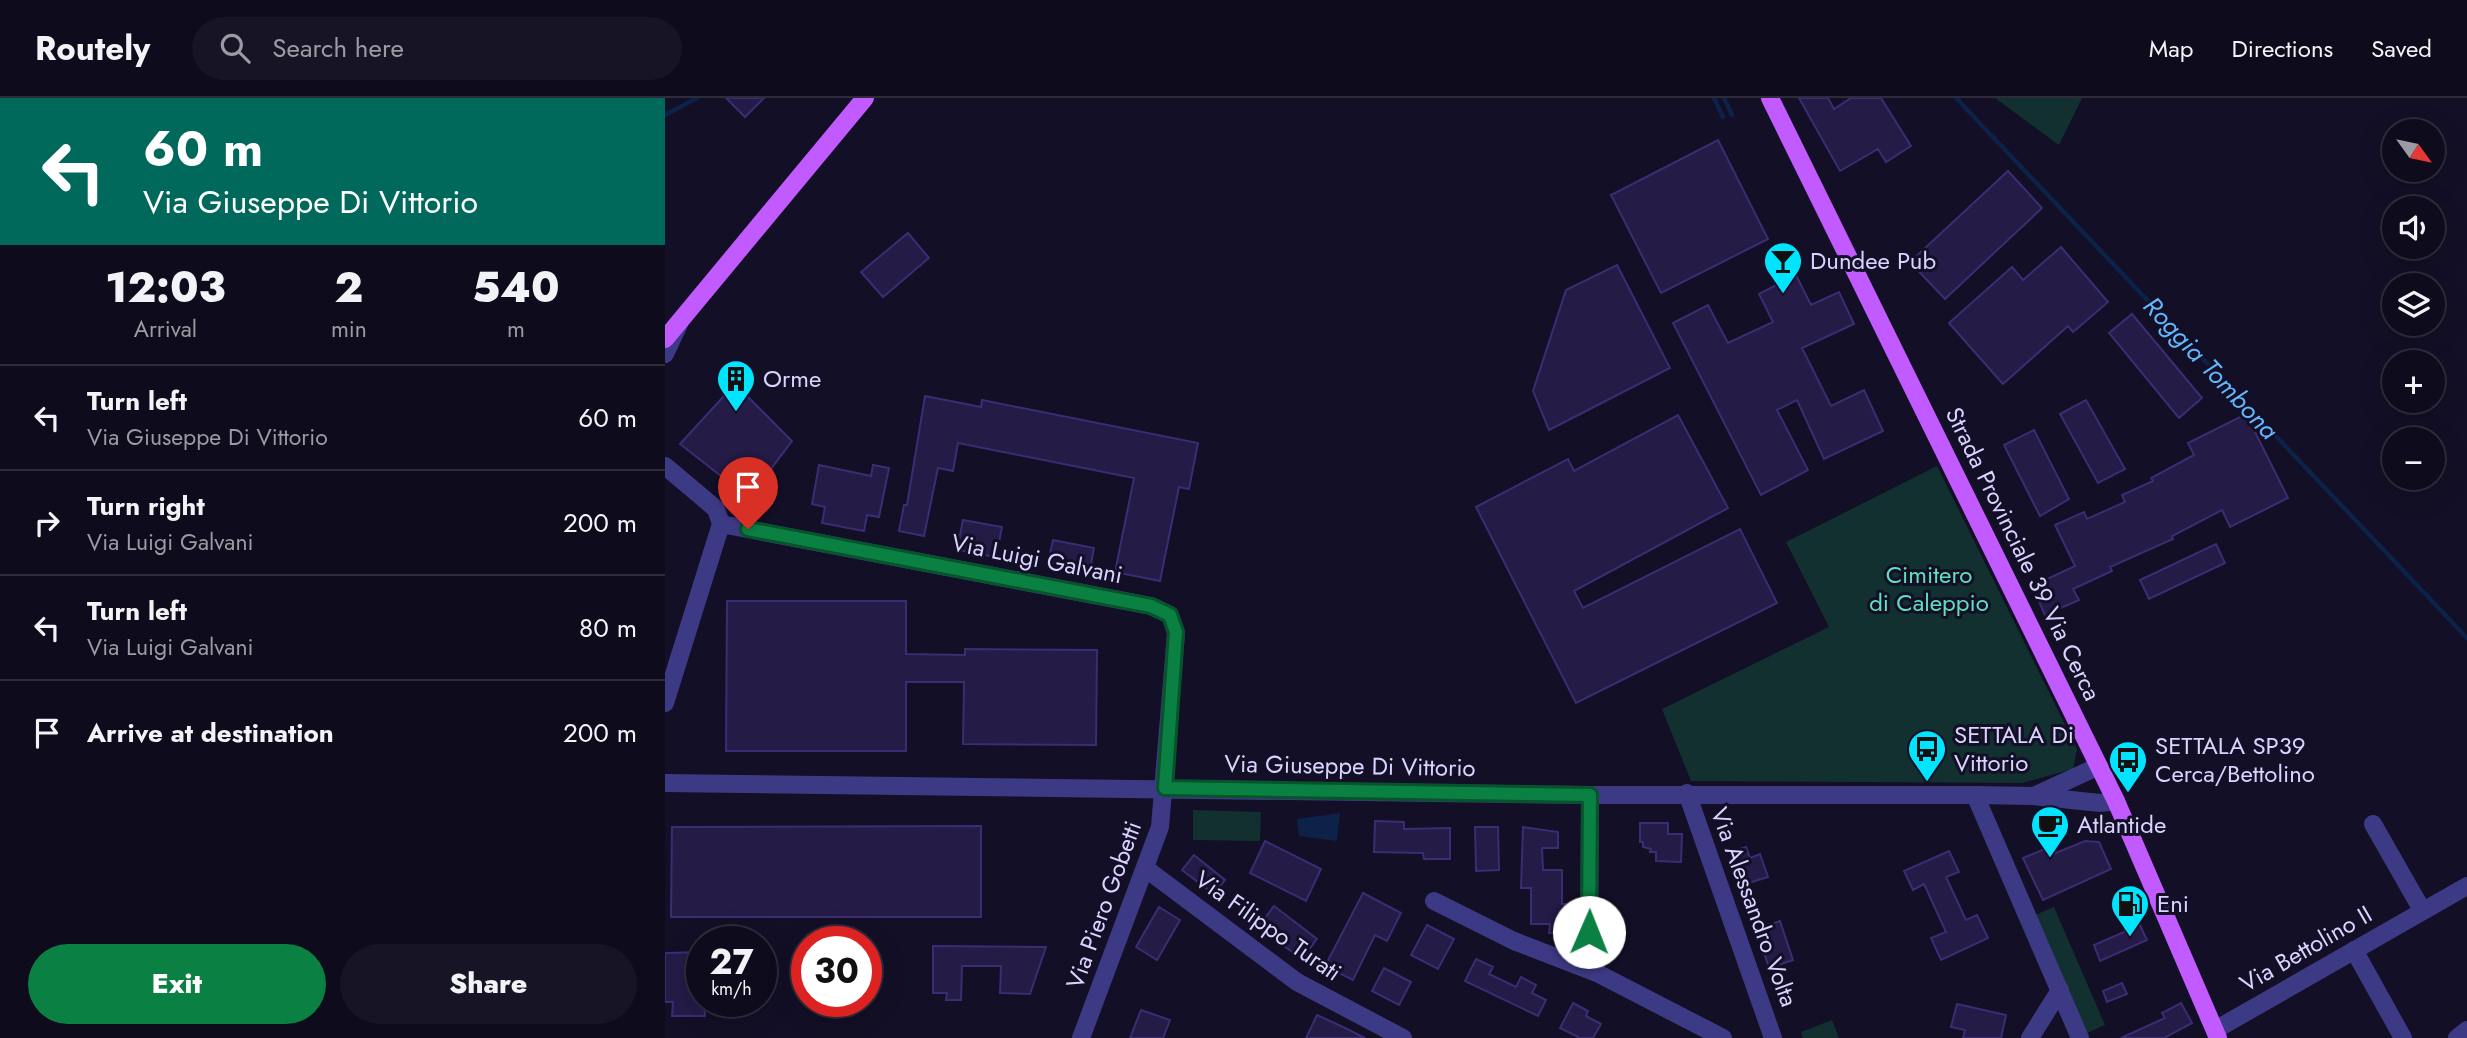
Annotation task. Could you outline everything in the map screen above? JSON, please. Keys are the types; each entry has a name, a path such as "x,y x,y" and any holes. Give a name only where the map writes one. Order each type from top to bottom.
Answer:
{"main road":[{"path":"665,339 865,98"},
{"name":"Strada Provinciale 39 Via Cerca","path":"1770,98 2116,801 2217,1034"}],"street":[{"path":"665,354 680,321"},
{"path":"665,466 716,509 721,524 665,703"},
{"name":"Via Luigi Galvani","path":"721,524 1161,610 1175,622 1176,632 1165,788"},
{"name":"Via Giuseppe Di Vittorio","path":"2033,796 2099,766"},
{"name":"Via Giuseppe Di Vittorio","path":"665,783 1590,795 1975,795 2033,796 2100,803 2116,801"},
{"name":"Via Piero Gobetti","path":"1081,1038 1160,827 1165,788"},
{"name":"Via Alessandro Volta","path":"1687,793 1773,1038"},
{"path":"1590,795 1588,956 1597,973"},
{"path":"1975,795 2080,1038"},
{"path":"2373,824 2422,910"},
{"name":"Via Filippo Turati","path":"1145,868 1297,982 1403,1038"},
{"name":"Via Bettolino II","path":"2217,1034 2354,950 2467,886"},
{"path":"1434,901 1514,942 1597,973 1723,1038"},
{"path":"2354,950 2403,1038"},
{"path":"2030,1038 2060,990"},
{"path":"2457,1038 2467,1030"}],"green space":[{"path":"1995,98 2082,98 2059,145"},
{"name":"Cimitero di Caleppio","path":"1937,466 2077,749 2073,769 2022,783 1691,781 1662,709 1829,627 1786,542"},
{"path":"1193,810 1261,812 1260,841 1193,840"},
{"path":"2054,907 2105,1025 2087,1033 2035,915"},
{"path":"1832,1020 1839,1038 1803,1038 1801,1032"}],"water":[{"path":"1340,813 1337,841 1299,836 1297,819"}],"building":[{"path":"726,98 764,98 745,117"},
{"path":"1799,98 1828,98 1834,109 1851,98 1881,98 1911,146 1886,162 1878,149 1840,171"},
{"path":"1718,140 1768,239 1661,293 1611,195"},
{"path":"2008,171 2042,208 1945,299 1910,262"},
{"path":"908,233 929,258 883,297 861,272"},
{"path":"2061,247 2108,302 2073,332 2068,326 2003,384 1949,323 2012,267 2023,280"},
{"path":"1617,265 1670,368 1549,430 1533,391 1566,290"},
{"path":"1796,275 1811,305 1839,292 1854,324 1802,348 1831,406 1864,390 1883,431 1824,459 1797,400 1777,410 1808,470 1761,495 1673,323 1708,305 1728,343 1773,322 1759,294"},
{"path":"2132,314 2202,398 2179,418 2109,333"},
{"name":"Orme","path":"735,384 792,441 749,498 680,444"},
{"path":"925,396 981,407 982,400 1198,443 1189,489 1179,487 1160,581 1115,572 1134,478 958,443 953,471 938,468 924,536 899,531 904,505 907,505"},
{"path":"2086,400 2125,469 2098,483 2060,414"},
{"path":"2246,414 2288,498 2230,527 2222,510 2172,536 2173,539 2110,567 2112,571 2073,589 2079,600 2045,615 2032,586 2075,566 2055,525 2084,512 2087,519 2125,502 2122,495 2153,481 2151,478 2194,455 2188,443"},
{"path":"1678,415 1728,508 1574,591 1583,608 1740,529 1777,603 1576,703 1476,507 1568,459 1574,471"},
{"path":"2034,430 2069,499 2040,516 2004,445"},
{"path":"819,465 871,476 873,465 889,468 879,517 867,515 864,531 822,523 825,507 812,504"},
{"path":"963,520 1002,527 996,557 957,550"},
{"path":"1053,540 1094,548 1090,570 1048,562"},
{"path":"2216,544 2225,563 2149,599 2140,580"},
{"path":"727,601 906,601 906,654 965,655 965,649 1097,650 1096,745 963,744 964,682 906,682 906,751 726,751"},
{"path":"1375,821 1404,822 1404,829 1450,828 1450,859 1424,859 1423,853 1374,852"},
{"path":"1640,823 1668,823 1668,834 1682,834 1681,862 1656,861 1656,852 1650,852 1651,849 1643,847 1643,842 1640,842"},
{"path":"981,826 981,917 671,917 672,827"},
{"path":"1475,827 1498,827 1499,870 1476,871"},
{"path":"1523,827 1558,832 1558,848 1542,848 1543,870 1562,870 1562,904 1569,904 1569,934 1549,933 1550,924 1531,924 1531,888 1521,888"},
{"path":"1265,841 1321,869 1306,901 1250,873"},
{"path":"2085,841 2099,842 2111,869 2043,900 2023,858 2047,848 2051,855"},
{"path":"1746,847 1750,858 1760,854 1768,877 1742,885 1731,852"},
{"path":"1949,851 1959,872 1946,877 1966,920 1977,915 1988,938 1941,960 1931,938 1946,932 1924,884 1913,890 1904,871"},
{"path":"1194,855 1225,880 1214,894 1182,870"},
{"path":"1363,893 1401,913 1387,941 1375,935 1353,980 1325,966"},
{"path":"1274,906 1317,939 1310,948 1306,945 1298,956 1258,927"},
{"path":"1159,907 1180,920 1157,960 1136,947"},
{"path":"1780,921 1793,960 1769,968 1756,929"},
{"path":"1427,925 1454,939 1438,969 1411,955"},
{"path":"2140,925 2147,940 2100,961 2094,945"},
{"path":"933,946 1046,947 1030,994 1000,993 1001,966 962,966 961,1000 946,1000 947,993 933,993"},
{"path":"686,952 686,1016 672,1016 673,1002 665,1002 665,953"},
{"path":"1476,959 1493,967 1489,974 1516,987 1521,977 1536,985 1532,993 1546,1000 1538,1016 1465,981"},
{"path":"1384,968 1411,982 1399,1005 1372,991"},
{"path":"2122,983 2127,994 2107,1002 2103,991"},
{"path":"1573,1003 1588,1011 1586,1016 1601,1024 1593,1038 1580,1038 1560,1028"},
{"path":"2181,1003 2192,1023 2164,1038 2121,1038 2165,1018 2162,1013"},
{"path":"1957,1004 2006,1015 2001,1038 1963,1038 1965,1030 1951,1027"},
{"path":"1141,1010 1170,1020 1163,1038 1130,1038"},
{"path":"1317,1015 1343,1027 1365,1038 1306,1038"}],"waterway":[{"name":"Roggia Tombona","path":"665,115 697,98"},
{"path":"1714,98 1723,117"},
{"path":"1724,98 1732,115"},
{"name":"Roggia Tombona","path":"1956,98 2467,638"}],"place":[{"name":"Dundee Pub","path":"1783,295"},
{"name":"Orme","path":"736,413"},
{"name":"SETTALA Di Vittorio","path":"1927,783"},
{"name":"SETTALA SP39 Cerca/Bettolino","path":"2128,794"},
{"name":"Atlantide","path":"2050,859"},
{"name":"Eni","path":"2130,938"}],"route":[{"path":"748,529 1151,606 1170,615 1175,622 1176,632 1165,788 1590,795 1589,932"}]}
